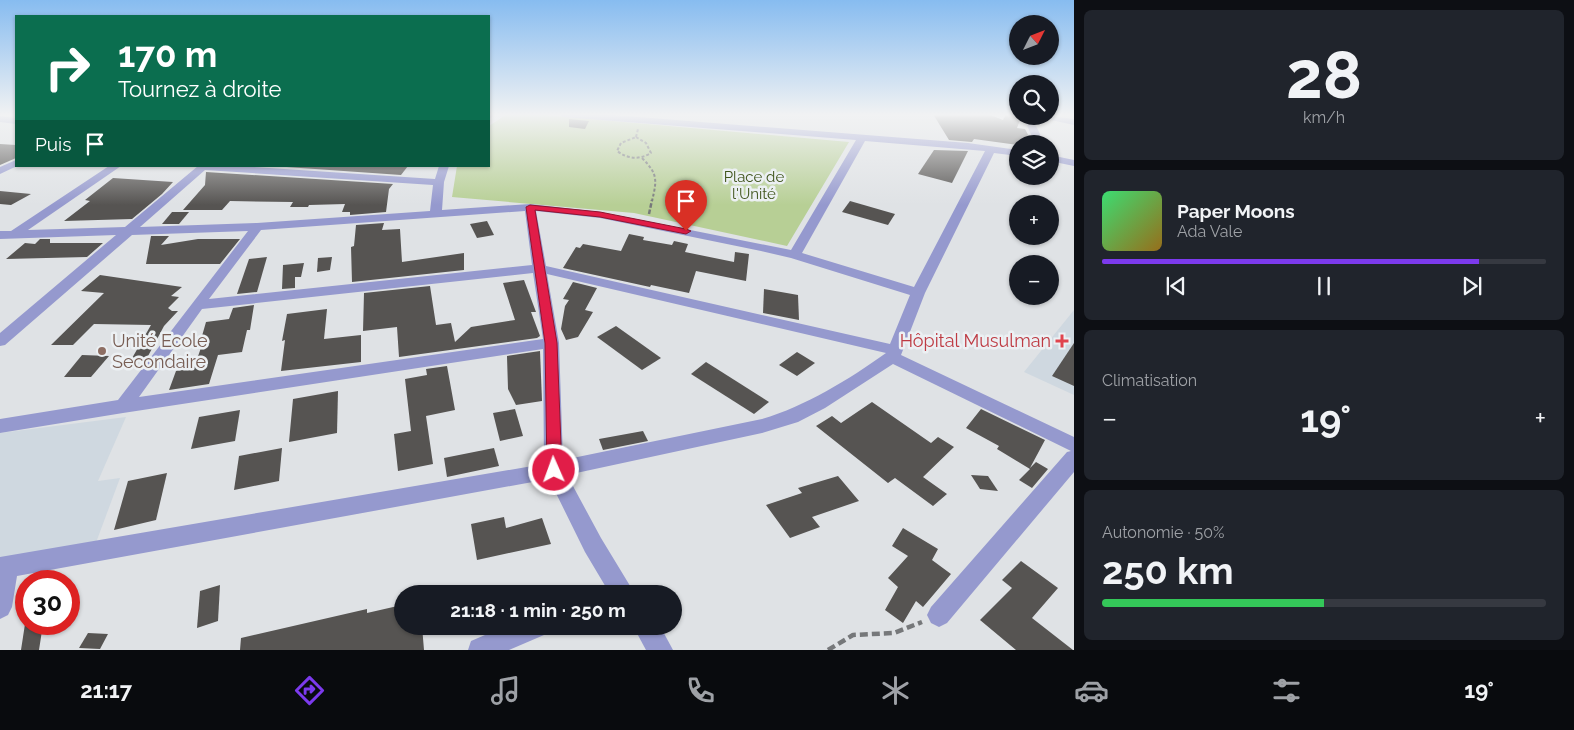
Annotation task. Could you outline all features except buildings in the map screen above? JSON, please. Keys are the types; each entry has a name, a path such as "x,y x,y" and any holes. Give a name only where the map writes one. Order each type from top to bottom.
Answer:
{"street":[{"path":"795,255 858,144"},
{"path":"930,144 1009,152"},
{"path":"0,607 4,567 554,470 792,418 820,403 893,353 918,293 991,149"},
{"path":"1059,160 1074,163"},
{"path":"0,172 15,164"},
{"path":"0,244 6,235 114,167"},
{"path":"0,341 203,167"},
{"path":"219,167 439,182"},
{"path":"436,213 439,182 444,167"},
{"path":"6,235 257,227 530,207 600,215 795,255 918,293"},
{"path":"530,207 551,343 554,470 614,585"},
{"path":"123,406 257,227"},
{"path":"197,305 539,268 893,353 1074,445"},
{"path":"0,426 551,343"},
{"path":"939,615 1074,458"},
{"path":"480,650 514,635"},
{"path":"651,635 661,650"}],"path":[{"path":"620,144 618,151 627,157 641,157 651,152 650,148 645,144"},
{"path":"641,157 654,169 656,178 656,188 651,198 648,224"},
{"path":"828,650 853,635 894,633 939,615"}],"shaded area":[{"name":"Hôpital Musulman","path":"1074,310 1074,395 1024,372"},
{"path":"126,417 98,481 120,478 94,548 0,563 0,433"}],"green space":[{"name":"Place de l'Unité","path":"490,144 848,144 787,246 634,213 452,197 457,167 490,167"}],"place":[{"name":"Hôpital Musulman","path":"1062,341"},
{"name":"Unité Ecole Secondaire","path":"102,351"}],"route":[{"path":"554,470 551,343 530,207 600,215 686,231"}]}
